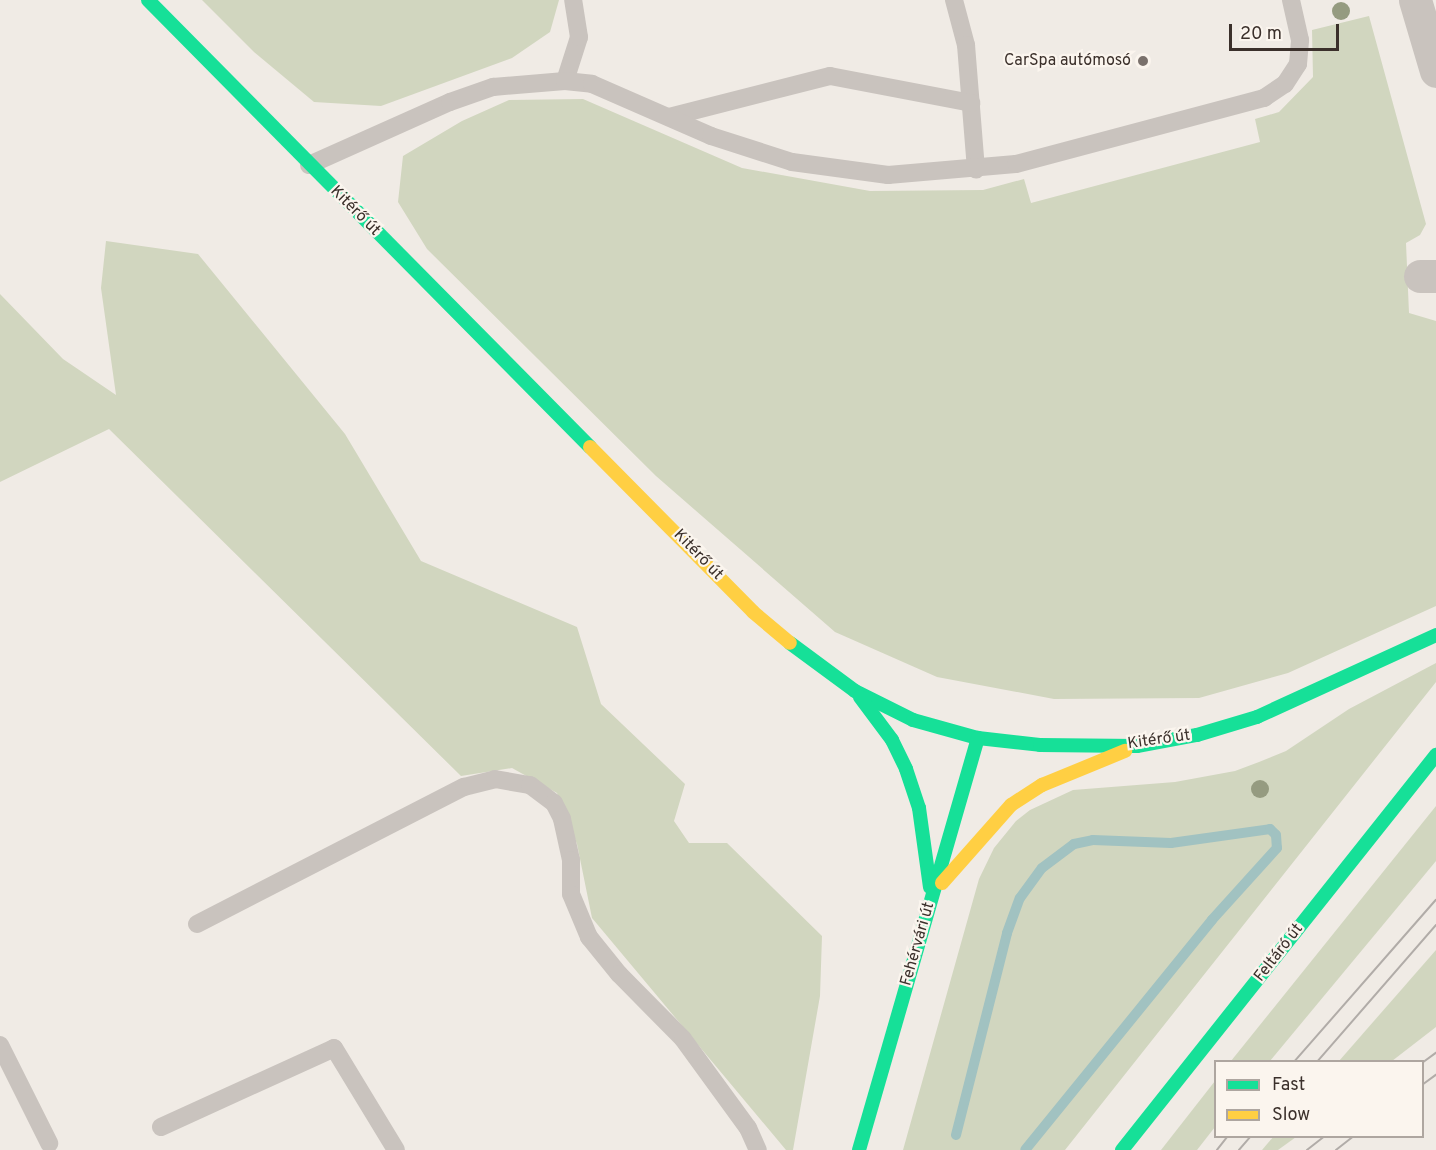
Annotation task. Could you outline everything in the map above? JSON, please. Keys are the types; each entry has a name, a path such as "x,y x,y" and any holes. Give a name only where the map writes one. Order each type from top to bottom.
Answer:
{"main road":[{"name":"Kitérő út","path":"148,0 753,612 811,661 855,691 913,720 978,738 1040,745 1137,746 1197,735 1257,717 1436,635"},
{"path":"855,691 892,740 906,770 919,807 931,895"},
{"name":"Fehérvári út","path":"859,1150 978,738"},
{"path":"931,895 985,830 1011,806 1042,785 1137,746"},
{"name":"Feltáró út","path":"1122,1150 1436,755"}],"street":[{"path":"1415,0 1436,71"}],"lane":[{"path":"565,81 579,37 573,0"},
{"path":"954,0 966,45 976,170"},
{"path":"309,165 450,102 493,87 565,81 592,84 711,136 792,162 888,174 976,170 1016,164 1264,98 1286,84 1298,64 1300,40 1291,0"},
{"path":"669,117 830,76 971,103"},
{"path":"197,924 464,787 495,779 530,785 554,803 562,819 570,860 571,894 589,937 612,966 683,1039 748,1128 758,1150"},
{"path":"0,1045 49,1143"},
{"path":"161,1127 334,1048 396,1150"}],"green space":[{"path":"202,0 559,0 550,32 512,58 381,106 314,102 254,52"},
{"path":"1369,16 1426,224 1420,235 1406,243 1409,313 1436,321 1436,606 1288,673 1199,698 1054,699 937,677 835,632 656,476 427,249 398,202 403,156 462,121 509,100 583,99 742,168 870,191 983,190 1024,179 1031,203 1260,142 1255,119 1279,112 1313,77 1312,30"},
{"path":"106,241 198,254 345,434 421,561 577,627 601,704 685,784 674,821 689,843 727,843 822,936 820,996 793,1150 786,1150 592,918 577,844 557,793 512,768 461,776 109,429 0,482 0,294 63,359 116,395 101,288"},
{"path":"1436,663 1436,682 1065,1150 903,1150 979,879 994,848 1016,821 1030,810 1073,790 1175,782 1235,771 1259,762 1286,751 1349,709"},
{"path":"1436,806 1436,861 1271,1060 1232,1060"},
{"path":"1436,950 1436,1027 1393,1060 1340,1060"},
{"path":"1214,1082 1214,1128 1197,1150 1161,1150"},
{"path":"1272,1138 1295,1138 1278,1150 1262,1150"}],"waterway":[{"path":"956,1135 1007,933 1020,898 1042,868 1074,844 1093,840 1171,843 1270,829 1276,835 1277,848 1212,920 1025,1150"}],"tram line":[{"path":"1296,1060 1436,900"},
{"path":"1319,1060 1436,925"},
{"path":"1424,1062 1436,1053"},
{"path":"1424,1084 1436,1075"},
{"path":"1217,1150 1226,1138"},
{"path":"1239,1150 1249,1138"},
{"path":"1307,1150 1322,1138"},
{"path":"1336,1150 1351,1138"}],"traffic: fast":[{"path":"148,0 590,447"},
{"path":"790,643 855,691 913,720 978,738 1040,745 1137,746 1197,735 1257,717 1436,635"},
{"path":"860,697 892,740 906,769 919,808 930,887"},
{"path":"859,1150 978,738"},
{"path":"1122,1150 1436,755"}],"traffic: slow":[{"path":"590,447 753,612 790,643"},
{"path":"942,883 1011,805 1042,785 1125,751"}],"place":[{"name":"CarSpa autómosó","path":"1143,61"}]}
